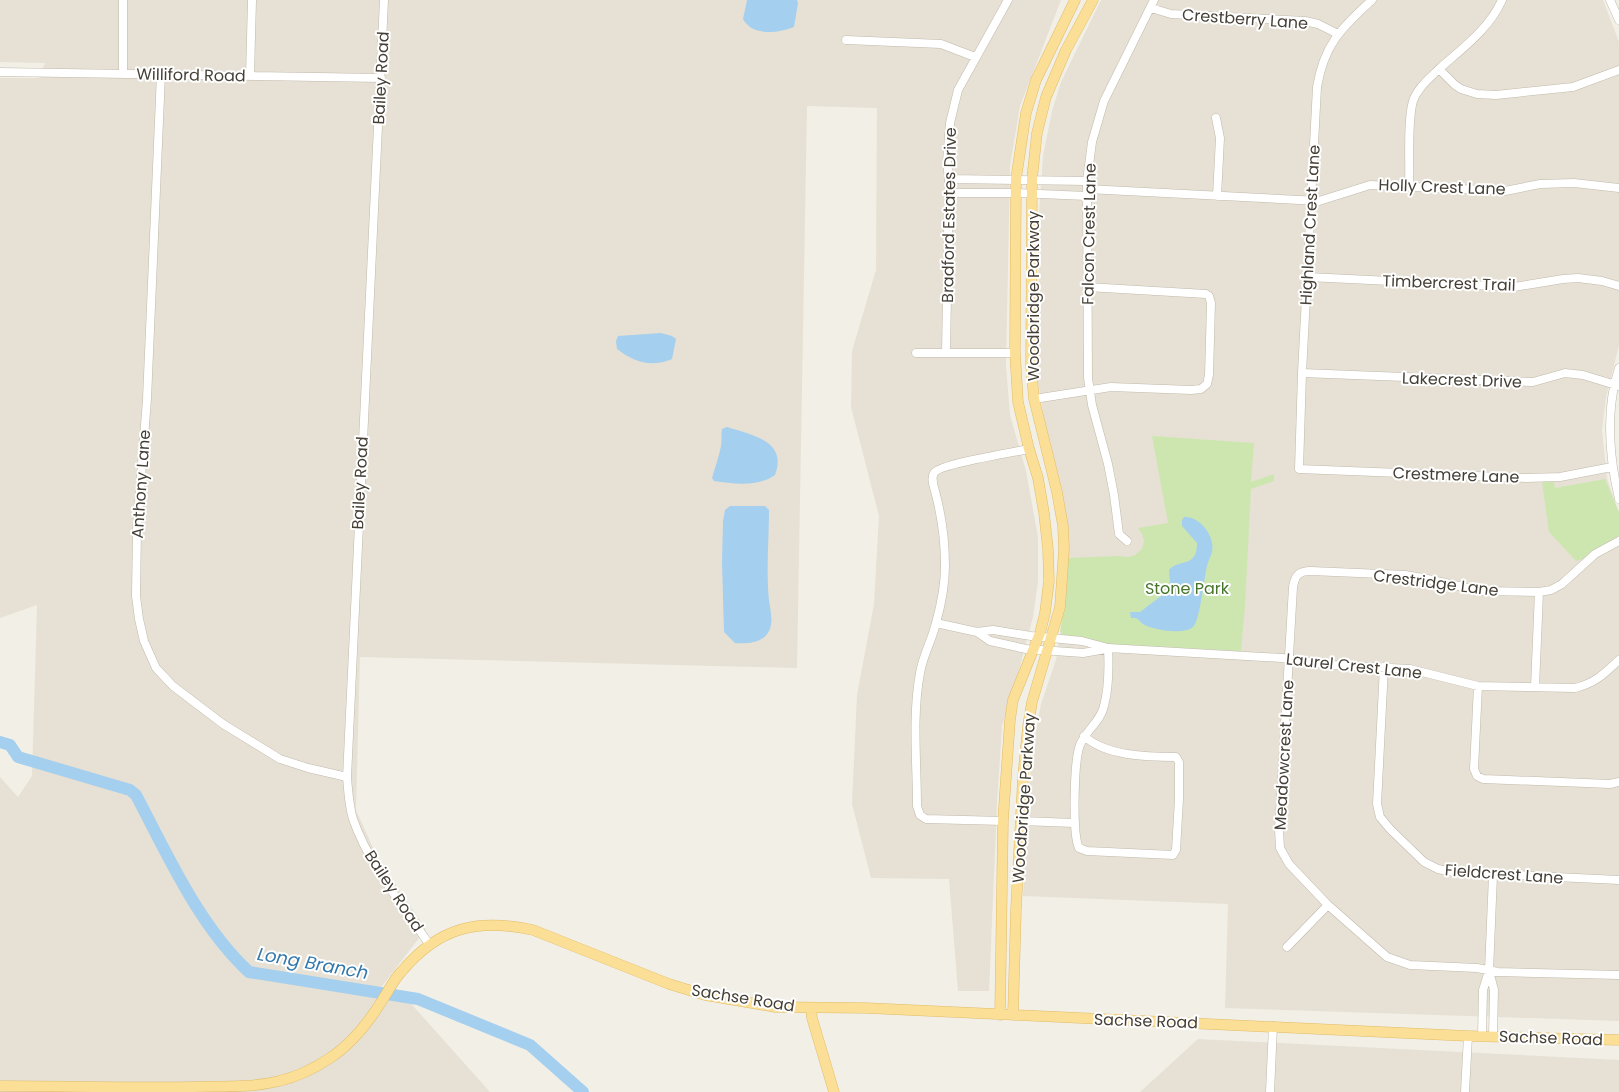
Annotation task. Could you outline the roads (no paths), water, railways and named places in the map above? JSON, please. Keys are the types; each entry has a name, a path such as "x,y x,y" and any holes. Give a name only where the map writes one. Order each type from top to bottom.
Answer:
{"main road":[{"name":"Woodbridge Parkway","path":"1000,1014 1003,821 1010,720 1013,700 1039,637 1045,613 1049,581 1043,504 1018,402 1016,353 1016,179 1026,113 1036,80 1075,0"},
{"name":"Woodbridge Parkway","path":"1013,1015 1016,910 1028,726 1032,702 1060,606 1064,549 1063,526 1057,492 1034,399 1031,365 1032,179 1037,133 1046,96 1066,50 1093,0"},
{"name":"Sachse Road","path":"0,1086 193,1087 254,1085 278,1082 312,1069 347,1045 376,1010 401,971 429,944 456,931 486,924 533,930 669,984 705,995 775,1007 866,1008 1468,1036 1619,1040"},
{"path":"811,1008 812,1018 834,1092"}],"street":[{"path":"123,0 123,74"},
{"path":"250,75 252,0"},
{"name":"Bailey Road","path":"384,0 347,777 353,818 366,848 381,874 429,944"},
{"name":"Bradford Estates Drive","path":"946,353 947,162 950,123 958,90 1008,0"},
{"name":"Highland Crest Lane","path":"1299,469 1302,373 1320,70 1338,34 1372,0"},
{"path":"1409,186 1413,101 1421,88 1439,69 1491,20 1502,0"},
{"path":"1610,0 1619,20"},
{"name":"Crestberry Lane","path":"1152,4 1171,14 1305,21 1318,24 1338,34"},
{"name":"Falcon Crest Lane","path":"1127,541 1119,534 1110,471 1092,405 1087,367 1087,189 1092,142 1104,101 1152,4"},
{"path":"846,40 941,44 975,57"},
{"path":"1439,69 1461,89 1477,94 1496,95 1573,87 1619,70"},
{"name":"Williford Road","path":"0,72 381,78"},
{"name":"Anthony Lane","path":"161,74 147,400 137,536 136,596 144,641 156,668 172,686 223,724 280,759 347,777"},
{"path":"1216,118 1220,138 1217,196"},
{"name":"Holly Crest Lane","path":"948,179 1032,179 1087,189 1312,200 1328,199 1365,186 1409,186 1505,191 1540,184 1574,183 1619,188"},
{"name":"Holly Crest Lane","path":"948,193 1016,192 1032,194 1087,189"},
{"name":"Timbercrest Trail","path":"1308,277 1514,287 1578,278 1602,281 1619,286"},
{"path":"1034,399 1120,386 1191,390 1205,387 1207,384 1209,375 1211,304 1209,296 1202,292 1087,287"},
{"path":"916,353 1016,353"},
{"path":"1619,368 1610,407 1612,467 1619,499"},
{"name":"Lakecrest Drive","path":"1302,373 1533,382 1565,373 1616,385"},
{"path":"1003,821 926,819 920,815 918,811 918,686 926,650 936,623 945,573 940,508 933,474 949,466 1029,449"},
{"name":"Crestmere Lane","path":"1299,469 1526,478 1560,477 1612,467"},
{"name":"Crestridge Lane","path":"1297,574 1310,571 1405,576 1423,578 1481,591 1539,592 1562,584 1595,554 1619,541"},
{"name":"Meadowcrest Lane","path":"1297,574 1293,586 1279,829 1280,848 1289,864 1328,905 1376,949 1396,961 1410,965 1477,968 1489,971 1619,976"},
{"path":"1535,687 1539,592"},
{"path":"936,623 977,632"},
{"name":"Laurel Crest Lane","path":"977,632 993,630 1082,641 1108,648 1289,658 1331,665 1410,669 1478,686 1574,688 1588,685 1619,660"},
{"name":"Laurel Crest Lane","path":"977,632 990,641 1034,650 1083,653 1108,648"},
{"path":"1084,736 1092,744 1102,749 1142,756 1176,757 1179,762 1179,770 1176,850 1172,855 1087,851 1079,848 1076,842 1074,823 1077,758 1079,746 1084,736 1102,714 1105,704 1108,686 1108,648"},
{"name":"Fieldcrest Lane","path":"1384,668 1377,804 1380,817 1424,862 1438,869 1453,872 1619,880"},
{"path":"1478,686 1474,769 1477,776 1483,779 1610,784 1619,782"},
{"path":"1021,821 1074,823"},
{"path":"1482,1036 1483,990 1489,971 1493,874"},
{"path":"1287,947 1328,905"},
{"path":"1489,971 1494,990 1493,1036"},
{"path":"1270,1092 1273,1026"},
{"path":"1465,1092 1468,1036"}],"water":[{"path":"747,0 797,0 794,27 773,32 753,29 743,19"},
{"path":"661,333 676,339 672,359 664,362 643,362 617,349 616,341 618,336"},
{"path":"727,427 756,436 772,447 778,463 775,475 754,483 738,484 714,481 712,478 721,446 722,429"},
{"path":"730,506 765,506 769,510 768,578 771,624 769,631 763,638 749,643 735,643 724,632 723,521 725,510"},
{"path":"1184,517 1198,521 1209,533 1212,543 1212,552 1207,566 1198,617 1193,627 1183,631 1155,629 1136,618 1131,618 1130,612 1140,612 1165,593 1170,582 1169,570 1173,566 1191,560 1194,556 1197,543 1182,526"}],"waterway":[{"name":"Long Branch","path":"0,742 10,745 18,757 130,790 136,795 172,865 199,911 231,954 249,972 418,999 530,1045 583,1092"}],"park label":[{"name":"Stone Park","path":"1187,588"}]}
